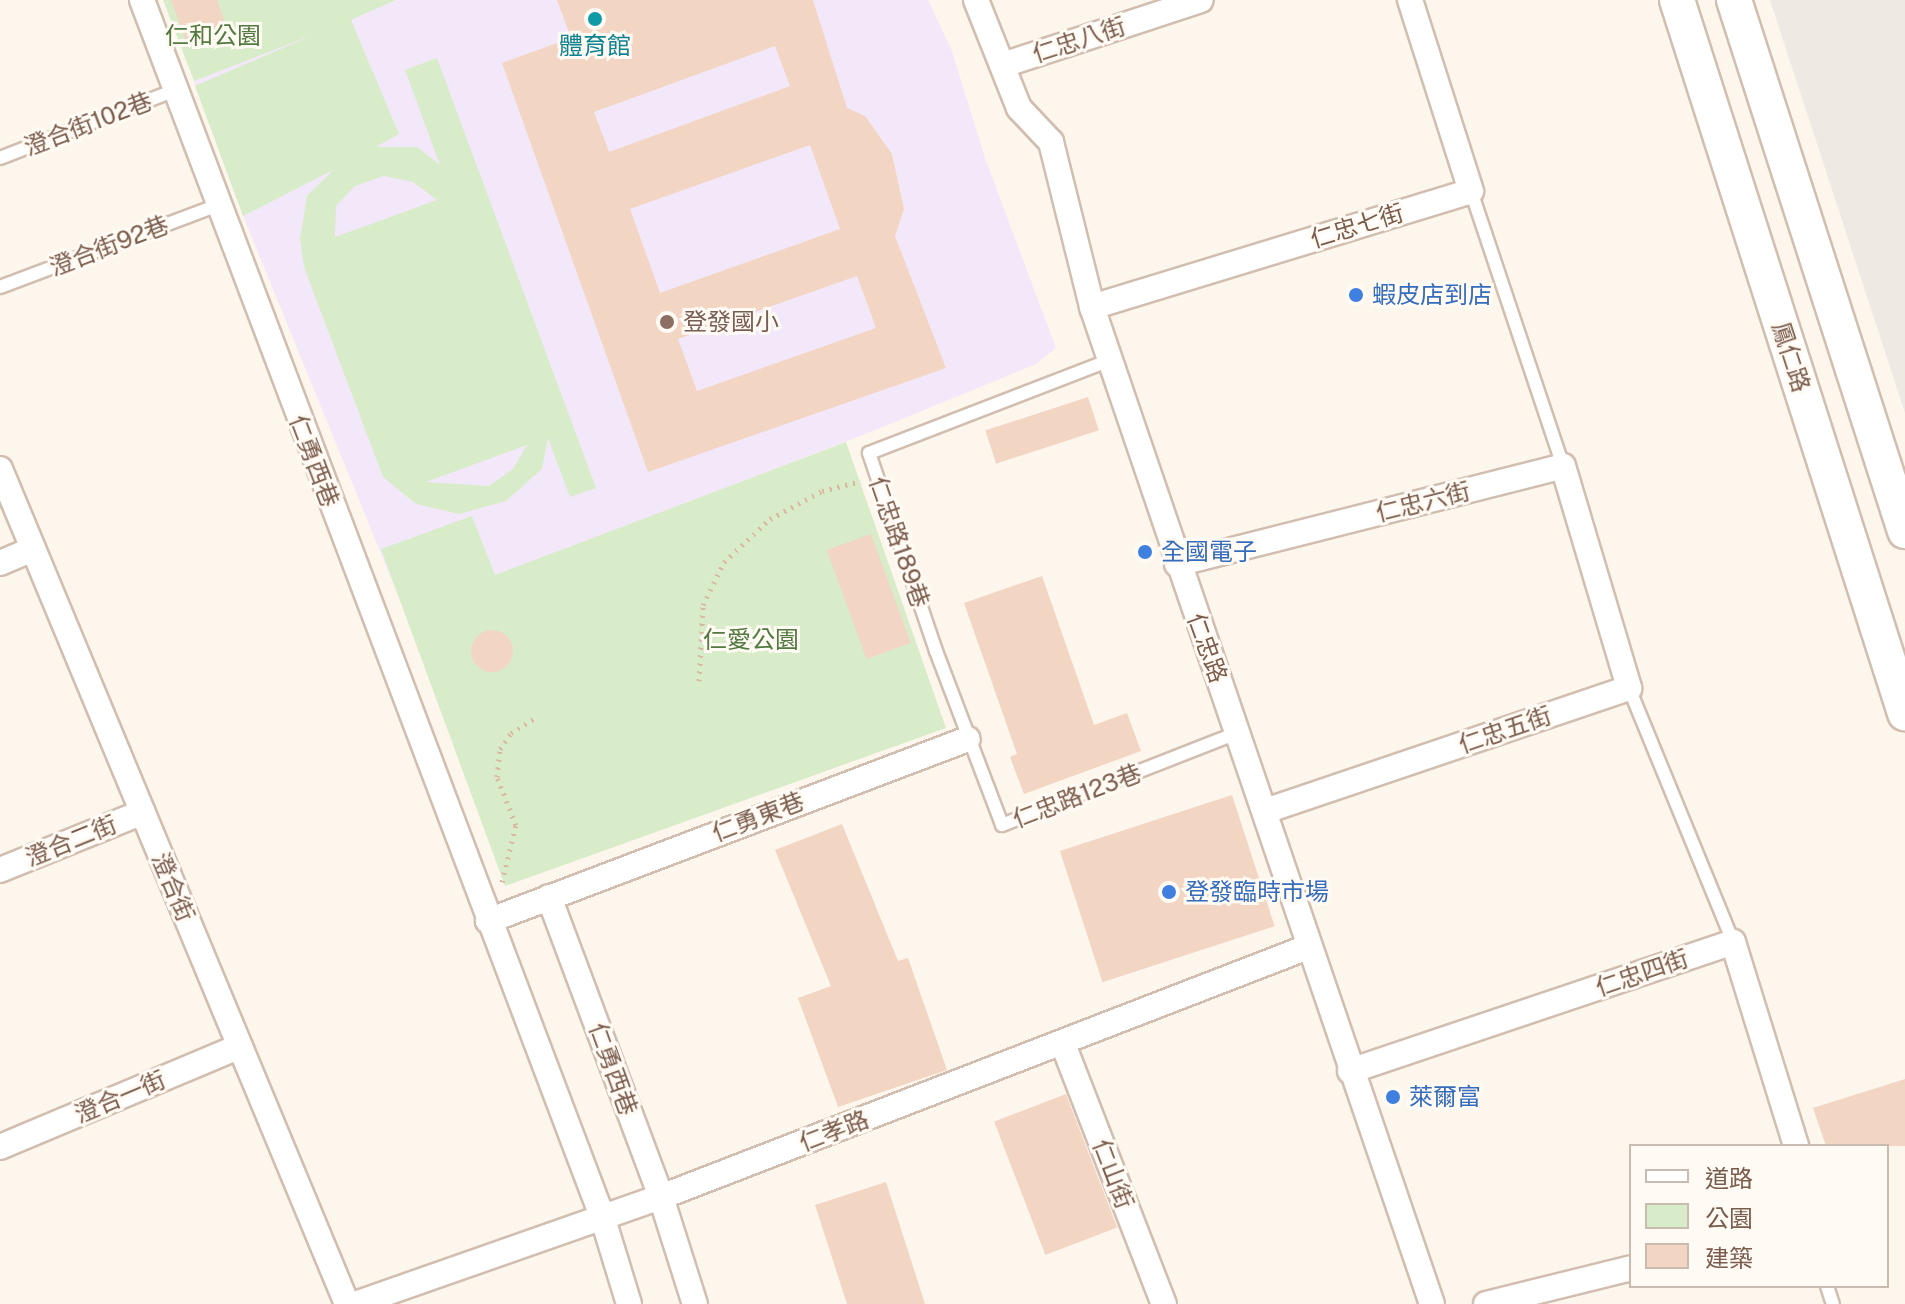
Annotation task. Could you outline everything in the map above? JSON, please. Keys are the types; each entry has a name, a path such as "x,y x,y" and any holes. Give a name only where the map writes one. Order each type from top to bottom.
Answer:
{"main road":[{"name":"鳳仁路","path":"1677,0 1905,713"},
{"path":"1734,0 1905,531"}],"street":[{"name":"仁勇西巷","path":"142,0 603,1219 629,1304"},
{"name":"仁忠路","path":"976,0 1019,108 1051,142 1092,307 1177,564 1265,811 1350,1071 1432,1304"},
{"name":"仁忠八街","path":"1003,65 1201,0"},
{"path":"1410,0 1471,191"},
{"name":"仁忠七街","path":"1092,307 1471,191"},
{"path":"1563,466 1629,688"},
{"name":"仁忠六街","path":"1177,564 1563,466"},
{"name":"澄合街","path":"0,469 347,1304"},
{"path":"0,563 33,549"},
{"name":"仁忠五街","path":"1265,811 1629,688"},
{"name":"仁勇東巷","path":"549,897 968,739"},
{"name":"澄合二街","path":"0,870 143,812"},
{"name":"仁勇西巷","path":"549,897 661,1197 695,1304"},
{"path":"488,921 549,897"},
{"path":"1733,942 1795,1144"},
{"name":"仁忠四街","path":"1350,1071 1733,942"},
{"name":"仁孝路","path":"355,1304 603,1219 1308,947"},
{"name":"仁山街","path":"1063,1044 1164,1304"},
{"name":"澄合一街","path":"0,1147 240,1046"},
{"path":"1486,1304 1629,1268"}],"lane":[{"name":"澄合街102巷","path":"0,158 175,90"},
{"path":"1471,191 1563,466"},
{"name":"澄合街92巷","path":"0,287 218,205"},
{"name":"仁忠路189巷","path":"968,739 869,453 1110,360"},
{"path":"1629,688 1733,942"},
{"name":"仁忠路123巷","path":"968,739 1002,825 1237,733"}],"path":[{"path":"699,681 703,605 724,562 770,519 822,491 877,476"},
{"path":"488,921 516,825 497,777 500,749 511,733 535,718"}],"shaded area":[{"name":"登發國小","path":"396,0 928,0 952,51 985,158 1056,348 1036,364 863,435 495,576 402,605 243,216 194,81"},
{"path":"1770,0 1905,0 1905,413"}],"green space":[{"name":"仁和公園","path":"163,0 396,0 351,20 399,134 376,147 417,147 440,165 405,70 437,58 596,488 570,497 548,438 542,469 506,501 459,514 416,504 383,477 304,267 300,239 307,196 333,170 243,216 195,86 315,34 194,81","holes":["384,176 413,182 437,200 335,237 336,206 355,186","527,445 513,469 489,486 426,482"]},
{"name":"仁愛公園","path":"846,442 946,728 505,886 381,549 472,516 495,575"}],"building":[{"path":"171,0 217,0 226,26 186,41"},
{"path":"557,0 813,0 847,108 865,116 892,154 904,209 895,236 946,368 648,472 502,63 571,38","holes":["775,46 790,86 609,152 594,112","810,145 840,229 660,293 630,209","857,276 876,328 697,391 678,339"]},
{"path":"1088,397 1099,430 996,464 985,430"},
{"path":"871,534 911,643 867,659 827,550"},
{"path":"1042,576 1094,725 1127,713 1141,751 1024,794 1010,757 1017,754 964,603"},
{"path":"492,630 507,636 513,651 507,666 492,672 477,666 471,651 477,636"},
{"name":"登發臨時市場","path":"1232,795 1275,926 1103,982 1060,851"},
{"path":"842,824 898,961 908,958 947,1070 838,1107 798,998 831,986 775,850"},
{"path":"1905,1079 1905,1146 1825,1144 1813,1108"},
{"path":"1066,1094 1117,1228 1045,1255 994,1122"},
{"path":"886,1182 925,1304 847,1304 815,1205"}],"place":[{"name":"體育館","path":"595,19"},
{"name":"蝦皮店到店","path":"1356,295"},
{"name":"登發國小","path":"667,322"},
{"name":"全國電子","path":"1145,552"},
{"name":"登發臨時市場","path":"1169,892"},
{"name":"萊爾富","path":"1393,1097"}]}
